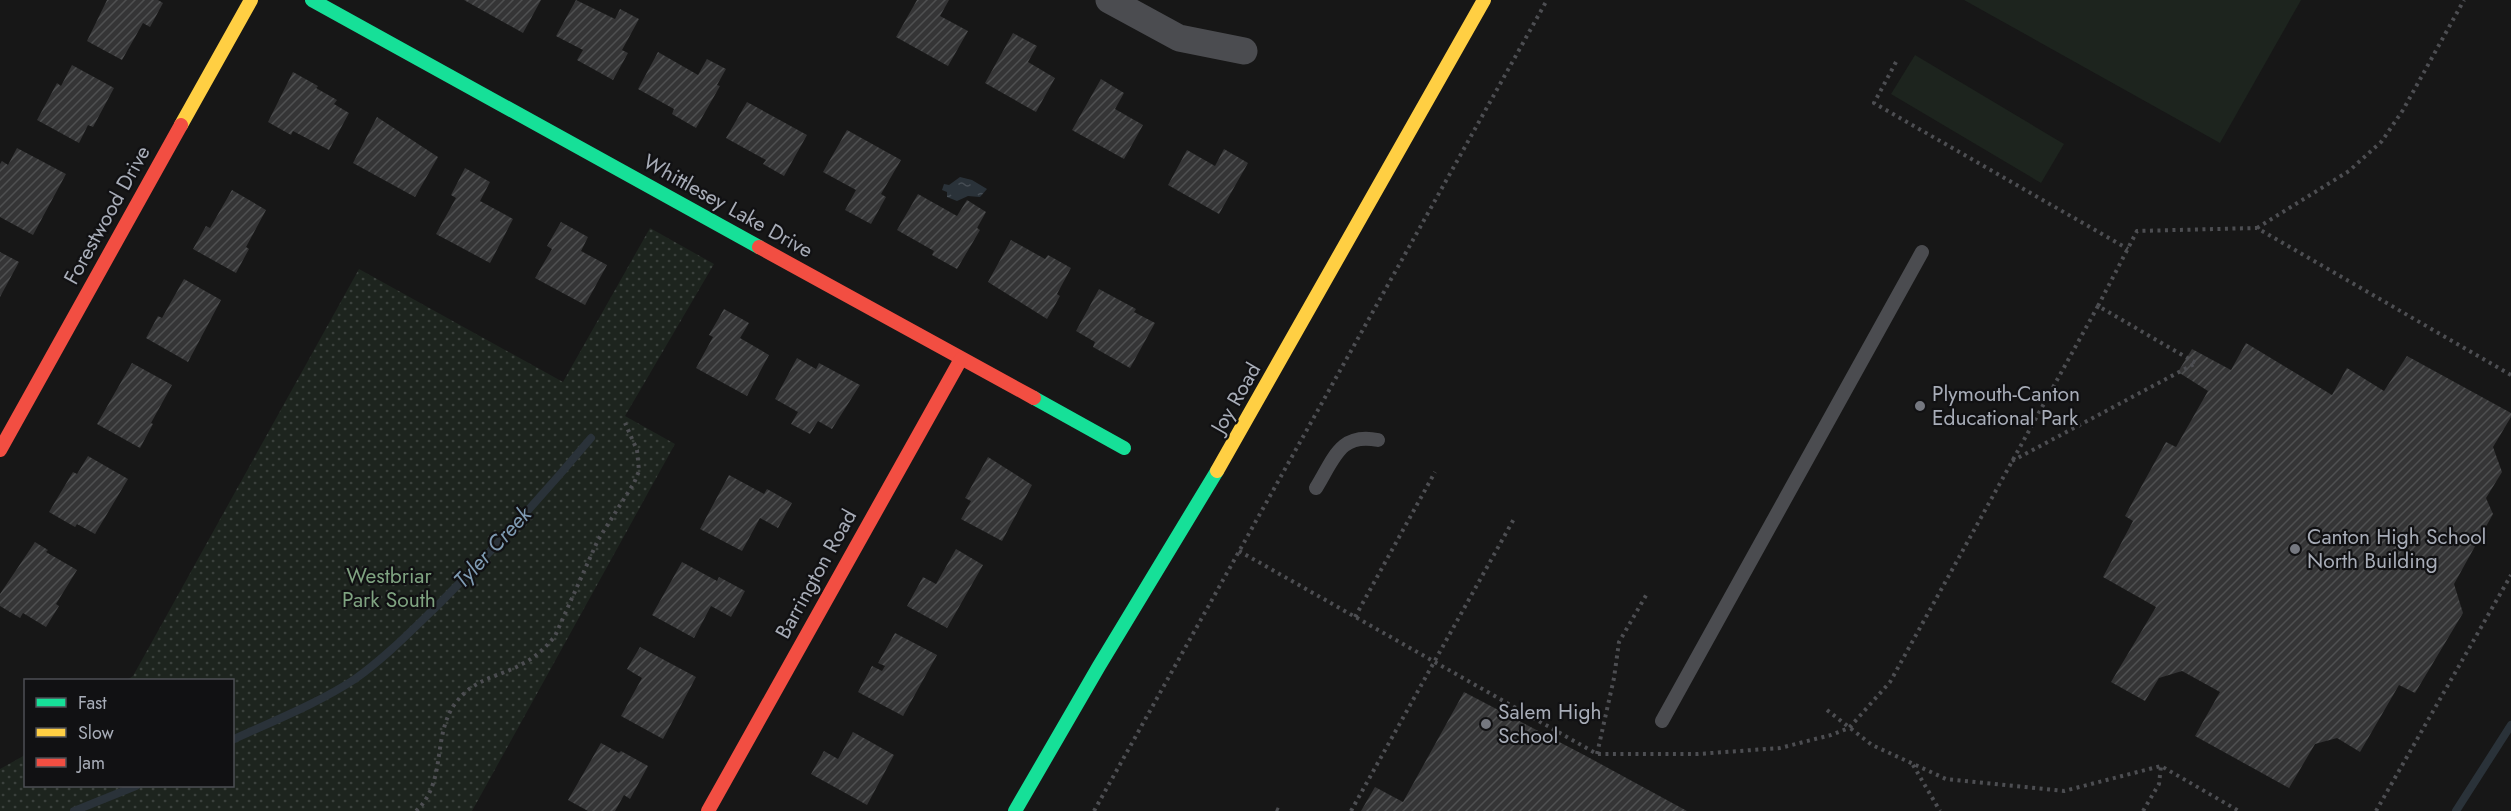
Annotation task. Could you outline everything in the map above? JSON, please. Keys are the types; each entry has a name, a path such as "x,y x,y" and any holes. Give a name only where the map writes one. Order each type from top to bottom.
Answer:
{"street":[{"name":"Forestwood Drive","path":"0,450 250,0"},
{"name":"Whittlesey Lake Drive","path":"312,0 1124,448"},
{"path":"1109,0 1179,39 1244,51"},
{"name":"Joy Road","path":"1015,811 1099,666 1239,435 1484,0"},
{"name":"Barrington Road","path":"708,811 961,358"}],"lane":[{"path":"1662,722 1922,252"},
{"path":"1317,488 1346,442 1361,437 1378,440"}],"path":[{"path":"1094,811 1547,0"},
{"path":"1239,550 1597,754 1698,754 1780,748 1849,728 1890,682 2138,231 2257,228 2349,171 2382,141 2403,110 2464,0"},
{"path":"1896,62 1874,103 2128,249"},
{"path":"2257,228 2511,375"},
{"path":"2011,462 2196,363 2098,306"},
{"path":"416,811 423,804 435,782 445,726 455,704 478,682 524,663 544,650 555,636 598,540 634,483 639,471 637,450 625,423"},
{"path":"1355,616 1435,472"},
{"path":"1351,811 1515,517"},
{"path":"2376,811 2511,575"},
{"path":"1597,754 1614,678 1619,642 1648,592"},
{"path":"1827,710 1872,745 1946,779 2064,791 2161,766 2239,811"},
{"path":"1912,764 1940,811"},
{"path":"2143,811 2159,784 2161,766"}],"green space":[{"path":"1964,0 2301,0 2220,143"},
{"path":"1915,55 2064,144 2041,183 1891,94"},
{"name":"Westbriar Park South","path":"650,228 714,264 625,416 675,444 472,811 0,811 0,769 24,756 24,787 234,787 234,679 128,679 133,676 359,269 563,382"}],"water":[{"path":"960,177 972,180 987,189 980,197 968,196 957,201 947,197 947,192 942,190 944,184 949,185"}],"building":[{"path":"107,0 158,0 163,3 150,27 143,23 122,60 87,41"},
{"path":"464,0 541,0 523,33"},
{"path":"576,0 615,19 620,9 639,19 622,50 628,53 613,80 577,60 583,50 556,36"},
{"path":"917,0 949,0 940,16 968,31 948,66 896,37"},
{"path":"1013,33 1037,46 1028,62 1055,78 1036,112 985,83"},
{"path":"658,52 698,75 707,59 726,69 717,85 720,86 696,128 672,114 674,109 638,89"},
{"path":"72,65 114,88 93,127 88,125 79,143 37,120 57,83 61,86"},
{"path":"293,72 318,86 316,88 337,100 334,104 349,113 329,150 293,131 291,135 268,122"},
{"path":"1101,79 1124,93 1115,109 1143,125 1124,159 1072,130"},
{"path":"747,102 807,135 784,176 763,164 766,160 726,138"},
{"path":"377,117 438,157 415,197 353,163"},
{"path":"847,130 901,160 881,194 886,197 871,224 845,210 856,190 823,172"},
{"path":"17,148 66,174 33,235 0,217 0,164 2,161 8,165"},
{"path":"1224,149 1248,163 1219,214 1168,185 1187,150 1215,166"},
{"path":"465,168 490,182 480,201 513,219 490,263 436,234 456,198 451,195"},
{"path":"232,190 266,210 246,247 249,249 236,273 193,249 206,226 210,228"},
{"path":"918,194 957,216 967,200 986,212 977,228 980,230 957,269 932,255 934,251 897,230"},
{"path":"561,222 588,237 581,251 607,265 585,305 535,278 552,249 547,246"},
{"path":"1011,240 1045,259 1048,255 1071,268 1057,294 1060,296 1047,319 988,282"},
{"path":"0,252 19,262 0,297"},
{"path":"184,279 221,300 188,362 146,338 158,316 162,318"},
{"path":"1099,289 1136,309 1134,312 1155,323 1130,368 1093,347 1095,342 1076,331"},
{"path":"724,309 749,323 740,338 769,355 747,396 696,368 713,337 709,335"},
{"name":"Canton High School North Building","path":"2246,343 2332,395 2347,368 2384,391 2407,356 2511,413 2511,417 2493,447 2502,472 2486,498 2493,514 2454,584 2463,613 2415,693 2399,685 2360,752 2337,738 2315,744 2289,788 2195,736 2220,692 2182,671 2159,678 2145,701 2111,682 2156,607 2103,577 2133,521 2125,516 2166,442 2176,447 2208,391 2178,372 2192,349 2231,370"},
{"path":"797,358 816,369 819,363 860,385 832,429 818,421 810,434 791,424 798,412 775,399"},
{"path":"132,363 172,385 140,448 97,424"},
{"path":"88,456 128,479 95,534 77,524 75,527 49,512 73,472 77,474"},
{"path":"988,457 1032,485 1002,541 961,519 971,501 965,498"},
{"path":"729,475 764,494 767,489 792,503 778,528 760,518 742,551 700,529"},
{"path":"35,542 48,550 46,552 77,570 56,604 59,606 46,627 23,613 20,618 0,606 0,594"},
{"path":"956,549 983,565 947,628 907,606 923,577 936,584"},
{"path":"682,562 717,581 719,577 745,591 731,617 711,606 694,638 652,615"},
{"path":"895,633 937,655 903,716 858,692 872,666 882,671 885,666 878,663"},
{"path":"640,647 696,677 663,739 621,716 642,678 627,669"},
{"name":"Salem High School","path":"1464,692 1687,811 1361,811 1375,787 1403,802"},
{"path":"853,732 894,755 867,805 811,774 824,751 838,759"},
{"path":"601,743 648,766 630,799 624,795 615,811 588,811 568,800"}],"waterway":[{"name":"Tyler Creek","path":"234,739 326,696 378,662 479,563 591,438"},
{"path":"2456,811 2511,725"},
{"name":"Tyler Creek","path":"74,811 134,787"}],"traffic: fast":[{"path":"312,0 759,247"},
{"path":"1034,398 1124,448"},
{"path":"1015,811 1099,666 1217,471"}],"traffic: slow":[{"path":"181,125 251,0"},
{"path":"1217,471 1484,0"}],"traffic: jam":[{"path":"0,450 181,125"},
{"path":"759,247 1034,398"},
{"path":"708,811 961,359"}],"place":[{"name":"Plymouth-Canton Educational Park","path":"1920,406"},
{"name":"Canton High School North Building","path":"2295,549"},
{"name":"Salem High School","path":"1486,724"}]}
